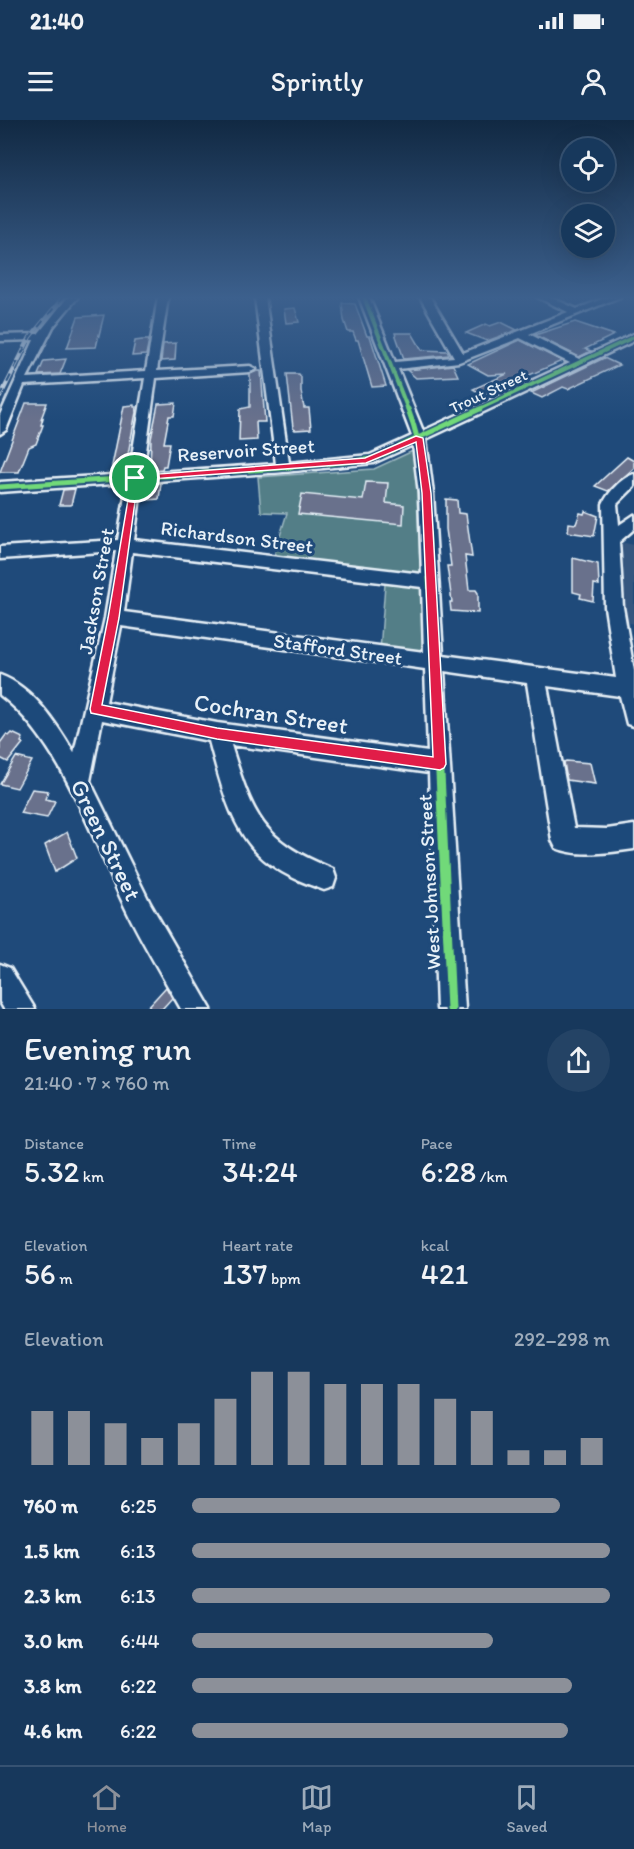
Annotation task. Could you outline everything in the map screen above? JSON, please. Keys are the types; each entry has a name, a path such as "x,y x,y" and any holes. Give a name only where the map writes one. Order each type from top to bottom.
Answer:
{"street":[{"path":"0,430 41,338"},
{"name":"Jackson Street","path":"78,783 96,709 114,618 156,338"},
{"path":"266,338 283,468"},
{"name":"West Johnson Street","path":"380,338 419,438 426,493 451,1009"},
{"path":"449,338 460,358"},
{"path":"390,366 449,362 509,338"},
{"path":"529,338 579,363"},
{"name":"Trout Street","path":"419,438 631,338"},
{"path":"1,394 18,388 150,375 250,369"},
{"name":"Reservoir Street","path":"0,487 283,468 373,459 419,438"},
{"path":"634,479 610,504 615,618 631,689 634,717"},
{"path":"611,541 634,520"},
{"name":"Richardson Street","path":"0,553 126,545 432,582"},
{"name":"Stafford Street","path":"114,618 631,689"},
{"path":"536,676 564,840 607,842 634,837"},
{"name":"Green Street","path":"0,684 21,699 43,722 78,783 146,921 197,1009"},
{"name":"Cochran Street","path":"96,709 217,733 440,764"},
{"path":"217,733 240,811 250,826 280,857 301,870 324,878"},
{"path":"0,978 21,1009"}],"shaded area":[{"path":"619,544 634,545 634,624 623,621"}],"green space":[{"path":"415,450 424,658 380,651 386,571 273,559 287,513 261,512 258,477 374,469"}],"building":[{"path":"70,338 98,338 96,347 67,348"},
{"path":"371,338 386,386 372,387 358,340 356,340"},
{"path":"397,338 415,338 422,350 447,351 449,355 404,359"},
{"path":"542,338 607,338 585,349 591,351 579,357"},
{"path":"149,340 146,355 132,356 135,341"},
{"path":"520,340 562,361 483,395 473,389 507,374 488,375 468,364"},
{"path":"176,343 175,360 161,361 163,344"},
{"path":"604,358 619,365 568,389 563,387 542,398 531,393"},
{"path":"66,359 60,374 38,375 44,361"},
{"path":"453,365 458,376 416,378 407,370"},
{"path":"261,371 265,422 256,422 257,440 239,441 240,409 250,407 250,374"},
{"path":"287,374 299,374 301,377 304,408 309,408 311,429 295,430 293,428"},
{"path":"26,403 47,403 41,419 43,418 41,425 43,425 36,444 29,447 19,472 0,472"},
{"path":"176,403 174,416 169,416 164,443 170,443 166,466 162,469 150,470 151,439 158,404"},
{"path":"124,406 137,407 125,470 111,471"},
{"path":"627,457 634,461 634,468 608,491 595,486"},
{"path":"366,482 388,483 386,503 404,505 403,524 298,514 302,494 363,500"},
{"path":"161,483 159,499 147,500 148,484"},
{"path":"75,489 71,505 59,505 63,490"},
{"path":"446,499 457,500 458,513 466,514 472,557 465,556 469,590 476,590 478,593 478,613 451,611 447,566 451,566 446,529"},
{"path":"585,511 598,516 594,536 568,532 569,523 576,524 580,513 584,514"},
{"path":"573,558 598,564 599,585 594,584 593,601 580,598 581,594 573,592"},
{"path":"12,733 23,738 21,742 23,743 8,762 0,758 0,743 6,735 9,736"},
{"path":"16,757 32,761 17,788 0,784"},
{"path":"564,762 590,763 595,784 567,780"},
{"path":"32,789 48,791 45,799 55,801 47,818 20,813"},
{"path":"67,832 77,858 55,872 45,845"},
{"path":"166,987 172,998 162,1009 146,1009"}],"railway":[{"path":"0,397 29,338"}],"cycle path":[{"path":"380,338 419,438 426,493 451,1009"},
{"path":"0,487 283,468 373,459 631,338"}],"route":[{"path":"419,438 426,493 432,582 440,764 217,733 96,709 114,618 135,478 366,460 419,438"}]}
